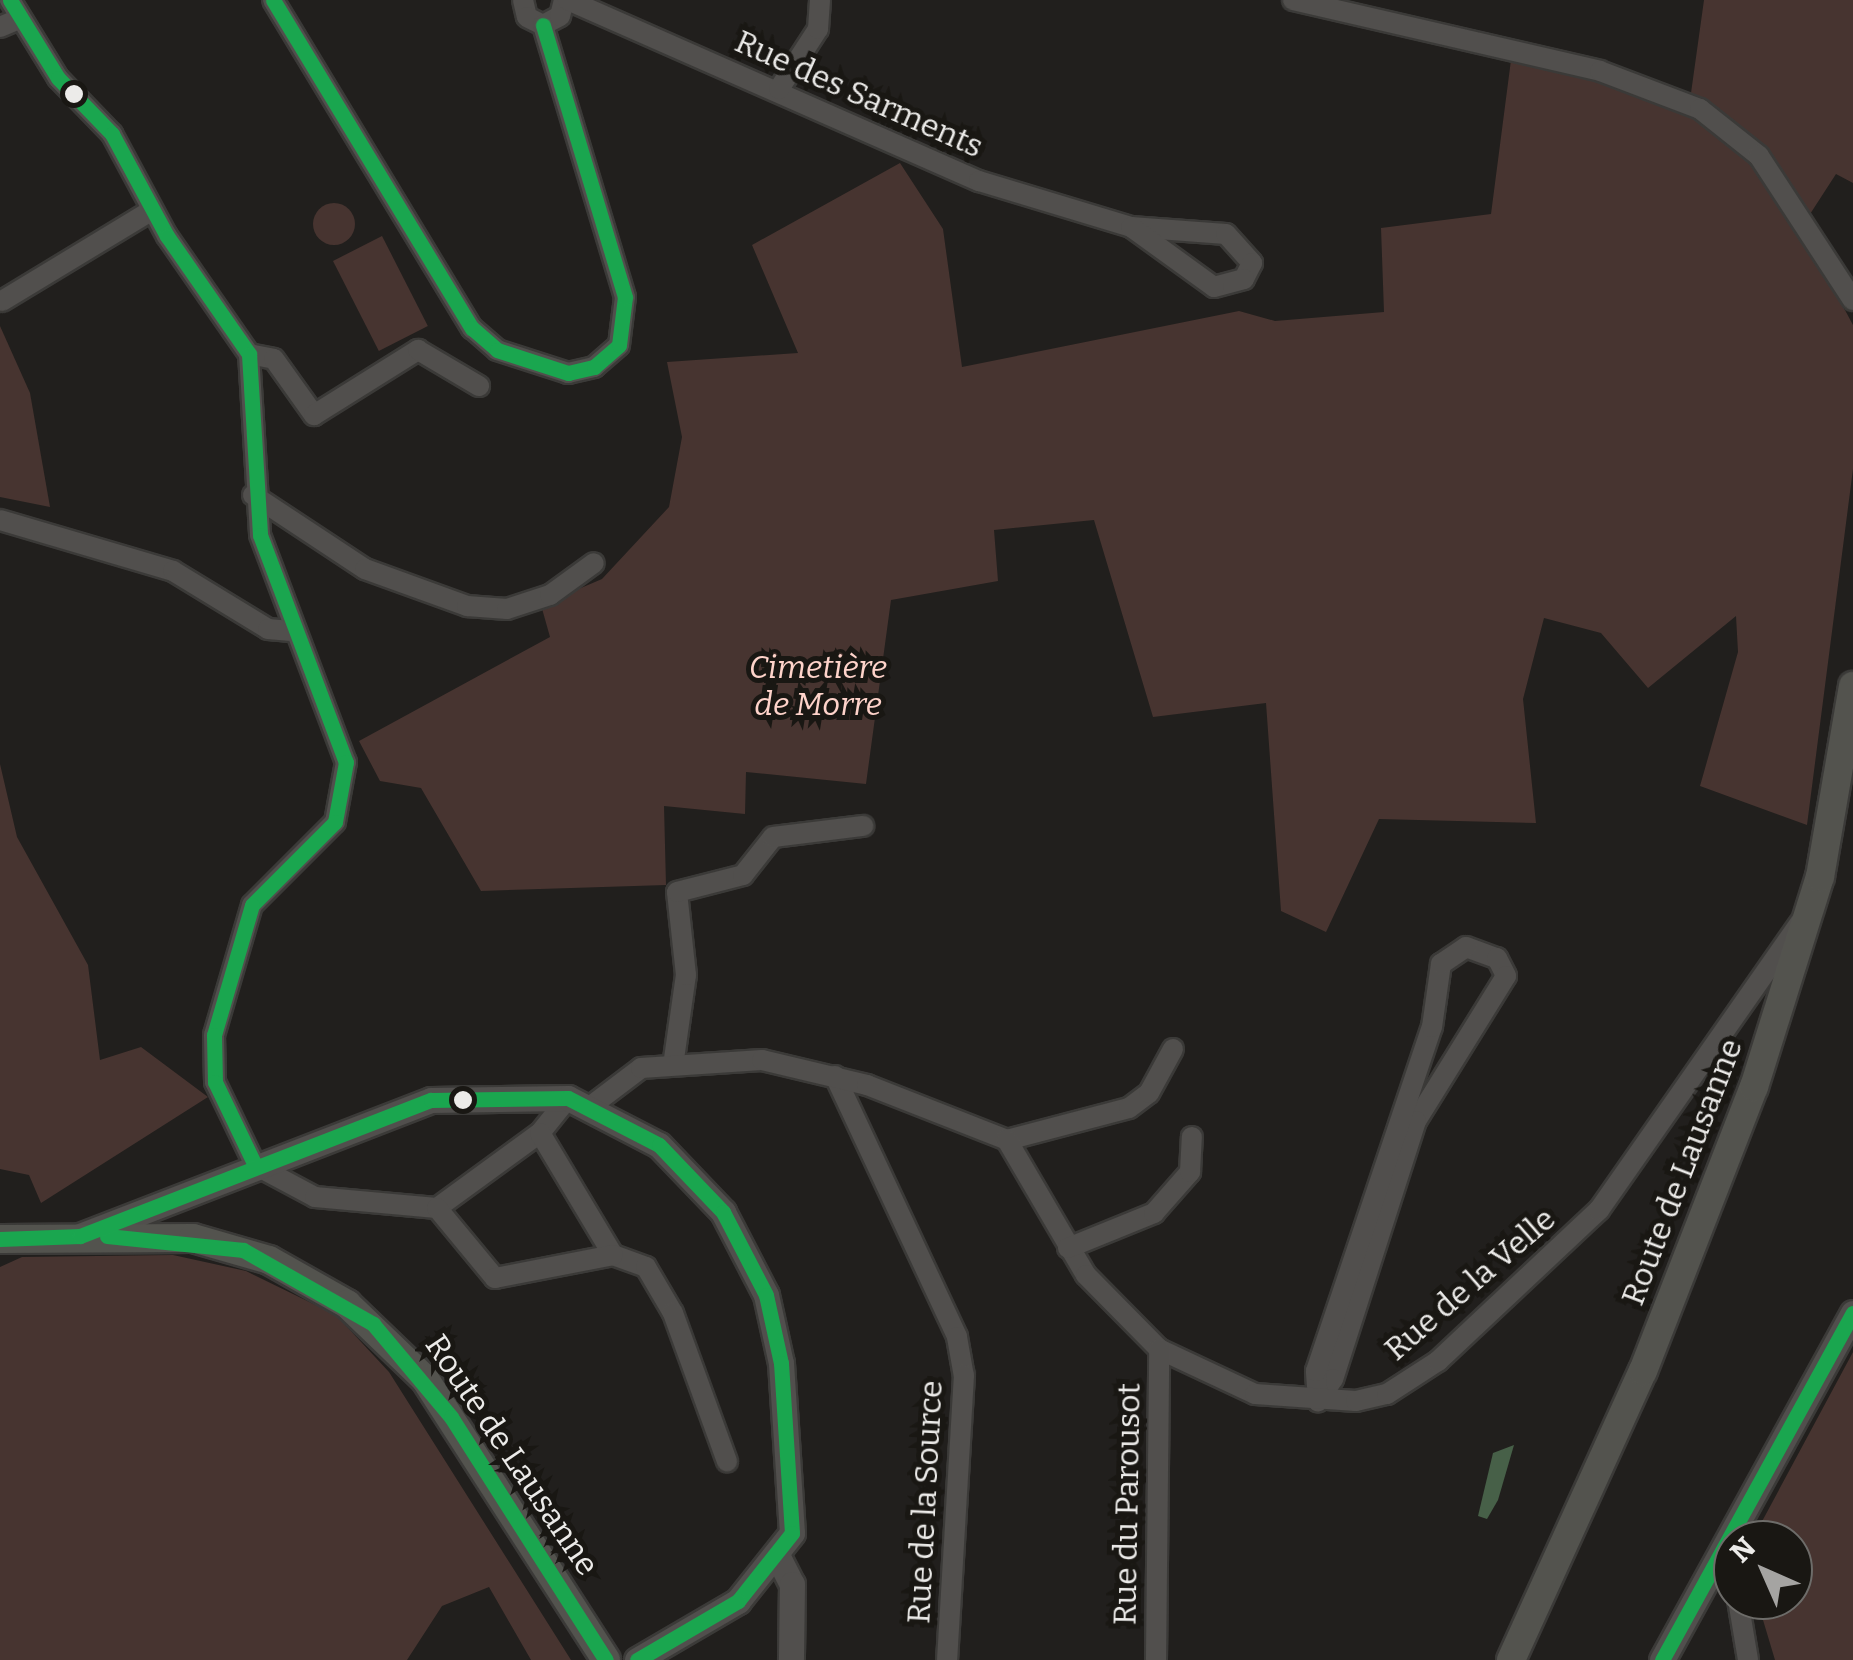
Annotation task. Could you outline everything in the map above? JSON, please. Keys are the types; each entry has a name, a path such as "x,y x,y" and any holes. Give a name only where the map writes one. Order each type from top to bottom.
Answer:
{"main road":[{"name":"Route de Lausanne","path":"1511,1660 1696,1240 1812,908 1853,686"},
{"name":"Route de Lausanne","path":"0,1239 193,1238 244,1250 373,1324 451,1417 606,1660"}],"street":[{"path":"273,0 472,328 497,350 568,374 594,368 620,345 625,297 559,74 550,23 566,0"},
{"path":"523,0 526,16 550,23"},
{"name":"Rue des Sarments","path":"566,0 780,88 979,181 1131,227 1226,234 1247,248 1252,263 1244,279 1214,287 1131,227"},
{"path":"780,88 818,29 820,0"},
{"path":"1292,0 1678,98 1759,156 1845,270 1853,300"},
{"path":"10,15 112,134 152,210 249,354 253,495 292,631 339,736 347,795 314,848 252,905 218,1017 215,1082 256,1165 314,1197 437,1208 580,1102 614,1083 674,1059 762,1060 836,1076 1007,1140 1129,1108 1149,1093 1173,1048"},
{"path":"2,301 152,210"},
{"path":"249,354 274,359 314,415 418,350 479,386"},
{"path":"253,495 365,569 467,606 507,609 550,596 594,563"},
{"path":"0,520 174,570 268,629 292,631"},
{"path":"674,1059 686,975 677,892 743,875 772,836 862,826"},
{"name":"Rue de la Velle","path":"1007,1140 1068,1248 1159,1349 1222,1385 1318,1401 1387,1394 1438,1361 1599,1210 1812,908"},
{"path":"1318,1401 1432,1027 1441,964 1466,947 1484,949 1506,976 1416,1121 1375,1218"},
{"name":"Rue de la Source","path":"836,1076 957,1337 964,1375 947,1660"},
{"path":"80,1236 431,1100 580,1102 681,1166 748,1249 781,1364 792,1532 778,1557 738,1601 637,1660"},
{"path":"540,1133 612,1256"},
{"path":"1068,1248 1154,1213 1180,1189 1193,1145"},
{"path":"437,1208 495,1278 612,1256 646,1267 673,1313 727,1461"},
{"path":"1747,1520 1853,1314"},
{"name":"Rue du Parousot","path":"1156,1660 1159,1349"},
{"path":"778,1557 792,1584 791,1660"},
{"path":"1662,1660 1713,1580"},
{"path":"1741,1620 1748,1660"}],"green space":[{"name":"Cimetière de Morre","path":"1704,0 1853,0 1853,183 1836,174 1801,228 1853,325 1853,469 1807,825 1700,786 1738,652 1736,616 1648,688 1601,633 1544,618 1523,699 1536,823 1379,819 1326,932 1281,911 1266,703 1153,717 1094,520 994,530 998,581 891,600 866,784 746,772 745,814 664,806 666,885 481,891 421,788 380,781 359,741 550,637 541,605 602,579 669,507 682,437 667,362 798,353 752,245 900,163 943,229 962,367 1239,311 1275,321 1384,312 1381,228 1491,214 1511,60 1691,93"},
{"path":"334,203 349,209 355,224 349,239 334,245 319,239 313,224 319,209"},
{"path":"382,236 428,326 379,351 333,261"},
{"path":"0,326 30,393 50,507 0,497"},
{"path":"0,764 17,837 88,965 100,1060 141,1047 208,1097 41,1203 29,1175 0,1169"},
{"path":"173,1255 246,1271 336,1315 389,1372 571,1660 531,1660 489,1587 442,1606 407,1660 0,1660 0,1267 22,1257"},
{"path":"1853,1352 1853,1660 1775,1660 1763,1620 1813,1620 1813,1520 1763,1520"}],"shaded area":[{"path":"1514,1445 1498,1500 1487,1519 1478,1516 1493,1453"}],"transit line":[{"path":"10,0 58,78 112,134 167,236 249,354 260,535 346,762 335,822 252,905 214,1035 215,1082 255,1165"},
{"path":"273,0 472,328 497,350 568,373 594,367 619,345 625,297 543,25"},
{"path":"0,1239 80,1236 431,1100 568,1098 659,1145 723,1212 766,1295 781,1363 792,1533 738,1601 637,1660"},
{"path":"107,1236 243,1250 373,1324 451,1417 606,1660"},
{"path":"1662,1660 1853,1313"}]}
